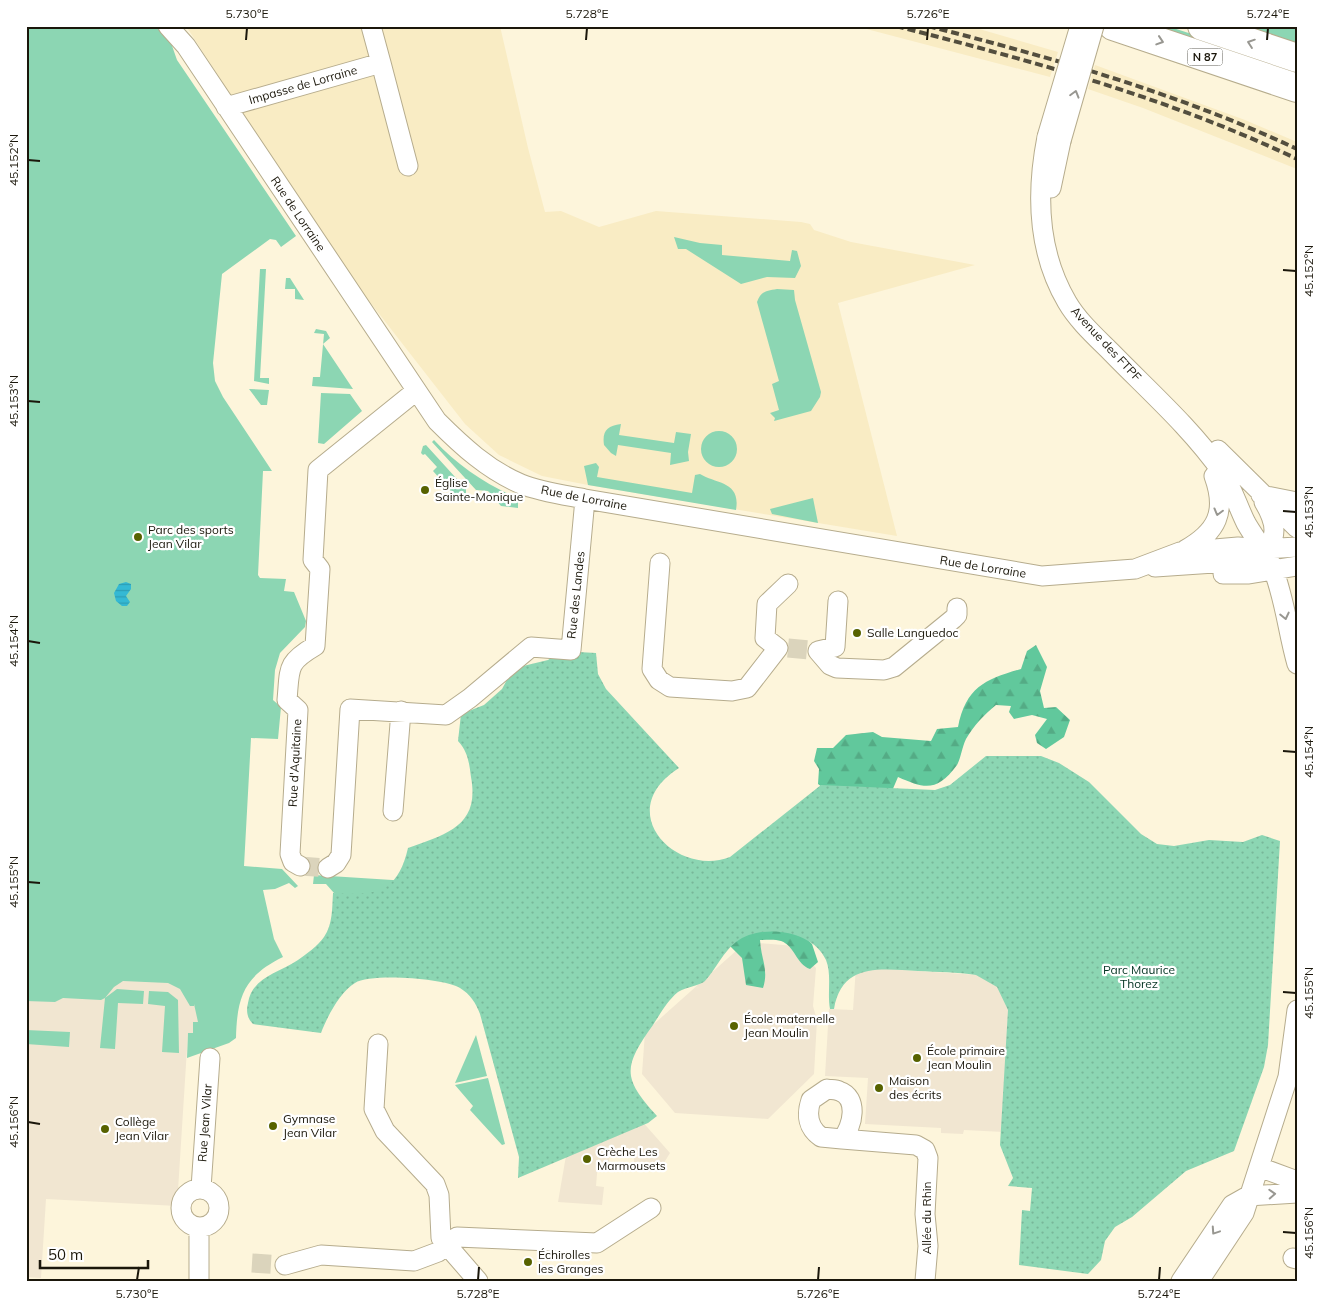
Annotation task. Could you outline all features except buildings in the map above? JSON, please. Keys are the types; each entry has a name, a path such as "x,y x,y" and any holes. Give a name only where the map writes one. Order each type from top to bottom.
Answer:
{"highway":[{"name":"N 87","path":"1113,26 1297,88"},
{"name":"N 87","path":"1202,26 1297,58"}],"street":[{"name":"Rue de Lorraine","path":"168,26 186,46 437,421 463,448 521,484 585,500 1025,574 1059,576 1135,568 1180,552 1238,547 1288,551"},
{"path":"371,26 408,166"},
{"name":"Avenue des FTPF","path":"1080,26 1054,139 1050,200 1058,252 1074,296 1093,323 1260,494 1297,528"},
{"name":"Avenue des FTPF","path":"1094,26 1040,173 1040,200 1045,242 1055,279 1068,303 1089,330 1204,448 1223,474 1288,551"},
{"name":"Impasse de Lorraine","path":"226,106 380,63"},
{"path":"1055,279 1066,306 1085,335 1200,452 1214,475 1221,501 1214,526 1201,541 1180,552"},
{"name":"Rue d'Aquitaine","path":"300,866 293,862 290,854 298,710 287,700 290,666 299,655 315,646 320,569 313,560 318,470 416,391"},
{"path":"1260,494 1297,502"},
{"path":"1135,568 1244,561 1257,556 1288,551 1276,531 1272,515 1260,494"},
{"name":"Rue des Landes","path":"401,711 446,715 477,692 531,646 571,650 585,500"},
{"name":"Rue de Lorraine","path":"1135,568 1187,577 1249,574 1274,569 1288,551"},
{"path":"660,562 652,669 659,680 670,687 732,691 747,688 783,648 765,638 767,604 788,584"},
{"path":"1274,569 1297,664"},
{"path":"838,601 835,647 814,651 830,665 837,668 884,670 903,662 953,620 957,615 957,608"},
{"path":"328,868 336,864 341,855 350,709 401,711 393,811"},
{"path":"1199,1281 1238,1225 1244,1212 1288,1077 1297,1010"},
{"path":"378,1044 374,1110 385,1131 435,1184 439,1195 447,1244 478,1281"},
{"name":"Rue Jean Vilar","path":"201,1188 210,1058"},
{"name":"Allée du Rhin","path":"842,1139 916,1145 925,1150 928,1158 925,1281"},
{"path":"1259,1167 1297,1181"},
{"path":"201,1188 215,1194 220,1208 219,1216 212,1224 199,1227 187,1223 181,1206 187,1193 201,1188"},
{"path":"1181,1281 1232,1205 1248,1196 1297,1193"},
{"path":"285,1265 321,1255 414,1261 438,1252 457,1237 596,1243 651,1208"},
{"path":"199,1227 199,1281"}],"shaded area":[{"path":"186,26 500,26 545,212 561,211 599,227 656,211 801,222 810,224 814,230 851,242 975,265 838,303 897,536 542,476 499,455 465,424 341,265"},
{"path":"855,26 969,26 1058,52 1050,77"},
{"path":"1095,65 1245,120 1297,142 1297,169 1143,108 1088,89"},
{"name":"École maternelle Jean Moulin","path":"746,942 795,946 816,968 813,1006 817,1020 814,1074 768,1119 675,1113 642,1074 645,1032"},
{"name":"Collège Jean Vilar","path":"26,945 235,956 231,1035 188,1033 177,1206 46,1199 41,1278 26,1277"},
{"name":"École primaire Jean Moulin","path":"856,967 1010,977 1004,1132 964,1130 963,1134 941,1133 941,1128 865,1124 868,1078 825,1076 829,1009 853,1010"},
{"name":"Crèche Les Marmousets","path":"633,1111 670,1153 662,1166 634,1164 634,1156 610,1154 609,1163 598,1162 596,1186 604,1187 602,1205 558,1202 568,1144"}],"green space":[{"name":"Parc des sports Jean Vilar","path":"26,26 159,26 170,40 177,60 296,236 281,247 276,240 270,239 222,274 213,363 215,381 223,397 272,471 263,471 258,575 260,578 286,579 284,591 294,592 306,621 305,627 280,653 275,670 273,700 281,707 278,739 251,738 244,866 282,869 298,886 295,888 289,883 275,889 263,890 274,939 283,957 259,972 245,989 238,1011 236,1038 229,1043 187,1058 188,1033 193,1033 193,1022 198,1022 194,1004 194,1006 190,1006 180,989 168,983 123,981 101,1000 63,998 55,1002 26,1001"},
{"path":"1148,26 1167,26 1297,68 1297,77"},
{"path":"1247,26 1297,26 1297,43"},
{"path":"674,237 700,243 722,245 722,255 790,261 792,250 797,251 801,266 795,278 767,277 741,284 686,249 678,249"},
{"path":"260,269 266,269 260,378 269,378 269,384 254,381"},
{"path":"286,278 290,278 304,300 295,299 295,289 285,289"},
{"path":"777,289 794,290 795,300 821,392 811,411 774,421 775,418 770,413 779,410 772,384 779,381 757,302 764,292"},
{"path":"316,329 326,331 330,338 323,344 324,334 314,333"},
{"path":"323,344 353,389 312,386 313,377 320,377"},
{"path":"249,389 269,390 267,405 261,405"},
{"path":"321,393 350,394 362,411 324,444 318,443"},
{"path":"621,424 619,435 674,443 676,432 691,434 688,452 689,461 670,465 671,453 618,445 616,456 604,445 604,436 606,430"},
{"path":"719,431 732,436 737,449 732,462 719,467 706,462 701,449 706,436"},
{"path":"434,440 471,472 513,496 512,499 518,502 518,508 501,506 488,491 476,490 432,442"},
{"path":"426,445 466,489 466,494 457,502 457,498 433,471 437,467 425,454 421,453 423,446"},
{"path":"596,463 599,467 597,477 692,493 695,475 700,474 731,489 737,501 736,510 588,485 584,466"},
{"path":"813,498 818,523 772,514 770,509"},
{"path":"1036,645 1047,667 1040,691 1044,708 1056,707 1070,720 1064,737 1046,749 1037,743 1035,735 1047,719 1032,715 1014,719 1009,712 1011,706 996,705 969,734 957,765 950,774 937,784 923,786 898,777 892,791 830,793 818,784 819,769 814,761 817,748 833,748 846,735 873,732 882,737 931,741 937,729 958,727 966,702 972,694 988,681 1021,669 1027,651"},
{"name":"Parc Maurice Thorez","path":"560,651 596,653 598,674 606,689 679,768 659,785 651,803 651,821 659,836 672,849 690,858 710,861 730,857 821,785 935,790 950,785 986,756 1041,756 1059,763 1089,782 1141,834 1157,844 1174,846 1209,840 1243,842 1262,835 1280,841 1268,1045 1264,1067 1234,1151 1186,1171 1132,1217 1115,1227 1105,1241 1101,1260 1088,1274 1019,1265 1022,1210 1030,1211 1032,1188 1008,1186 1013,1178 1000,1145 1008,1010 997,987 976,975 962,973 877,970 854,976 845,983 838,994 834,1009 830,1009 828,966 819,950 810,942 798,936 772,931 747,936 736,942 705,981 678,992 671,999 643,1039 632,1062 632,1082 637,1092 657,1116 648,1123 518,1178 519,1157 480,1014 472,999 460,988 424,979 375,978 363,980 355,983 344,992 330,1013 321,1033 253,1024 248,1017 247,1009 255,987 267,977 291,965 312,950 321,940 327,932 331,921 333,893 361,893 382,889 398,875 408,848 436,838 458,826 465,817 470,807 472,794 467,758 464,749 458,741 461,714 484,705 502,689 509,676 519,667 548,660"},
{"path":"314,875 408,881 404,930 334,893 326,884 313,884"},
{"path":"687,916 802,934 812,944 818,962 810,969 805,967 786,943 776,940 760,940 765,982 763,988 746,985 742,958 727,943"},
{"path":"117,989 144,991 143,1004 118,1003 115,1049 100,1048 105,998"},
{"path":"149,991 168,992 178,1000 179,1053 162,1052 165,1006 148,1004"},
{"path":"26,1030 70,1032 69,1047 26,1044"},
{"path":"476,1035 487,1076 455,1083"},
{"path":"488,1078 505,1144 502,1145 470,1110 473,1106 455,1085"}],"water":[{"path":"126,582 131,584 131,589 126,596 130,602 127,606 122,606 116,601 114,593 119,584"}],"tunnel":[{"path":"788,648 810,650"},
{"path":"300,866 328,868"},
{"path":"252,1263 285,1265"}],"railway":[{"path":"896,26 1049,67 1150,99 1249,137 1297,159"},
{"path":"928,26 1069,64 1162,94 1253,129 1297,149"}],"place":[{"name":"Église Sainte-Monique","path":"425,490"},
{"name":"Parc des sports Jean Vilar","path":"138,537"},
{"name":"Salle Languedoc","path":"857,633"},
{"name":"École maternelle Jean Moulin","path":"734,1026"},
{"name":"École primaire Jean Moulin","path":"917,1058"},
{"name":"Maison des écrits","path":"879,1088"},
{"name":"Gymnase Jean Vilar","path":"273,1126"},
{"name":"Collège Jean Vilar","path":"105,1129"},
{"name":"Crèche Les Marmousets","path":"587,1159"},
{"name":"Échirolles les Granges","path":"528,1262"}]}
